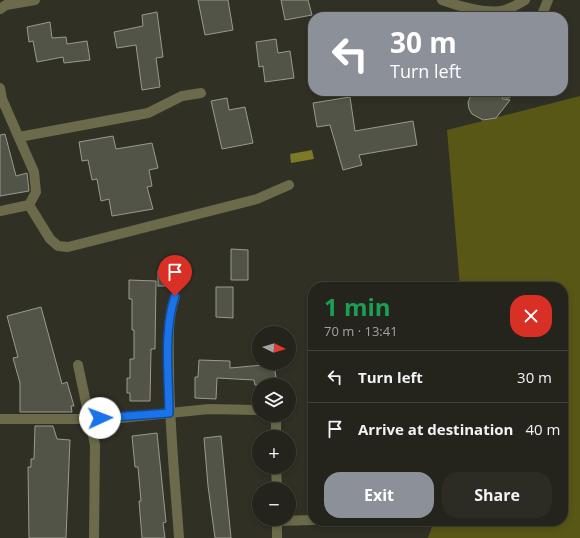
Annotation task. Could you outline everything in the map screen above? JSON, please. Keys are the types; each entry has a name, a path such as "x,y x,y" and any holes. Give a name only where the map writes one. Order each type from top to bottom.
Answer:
{"street":[{"path":"0,8 6,5 35,0"},
{"path":"442,0 456,5 497,11 512,8 524,0"},
{"path":"543,12 548,0"},
{"path":"0,88 2,99 34,172 36,192 29,205"},
{"path":"19,137 148,113 182,96 201,93"},
{"path":"29,205 50,239 58,246 68,247 257,199 289,185"},
{"path":"0,211 29,205"},
{"path":"175,296 171,308 169,326 169,413 179,538"},
{"path":"78,366 95,444 94,538"},
{"path":"0,419 111,419 209,409 252,410"},
{"path":"296,520 308,520"},
{"path":"277,526 277,538"}],"shaded area":[{"path":"580,96 580,538 428,538 432,526 568,526 568,282 460,282 447,130"},
{"path":"312,150 314,159 291,163 290,154"}],"building":[{"path":"198,0 228,0 233,30 205,35"},
{"path":"281,0 308,0 311,12 308,12 308,16 285,20"},
{"path":"157,12 163,57 156,58 160,87 142,90 136,45 117,48 114,32 143,26 142,15"},
{"path":"50,22 52,38 66,37 67,44 87,41 90,60 64,63 63,57 37,62 33,41 29,42 27,27"},
{"path":"276,39 278,53 290,51 294,78 265,82 263,66 259,67 256,42"},
{"path":"471,96 502,96 503,99 510,100 496,118 483,120 472,114 469,109 468,102"},
{"path":"350,97 355,131 413,121 417,145 359,155 362,165 343,170 330,125 317,127 313,103"},
{"path":"227,98 229,110 245,107 253,143 222,149 211,101"},
{"path":"5,134 16,176 27,173 29,191 0,196 0,135"},
{"path":"113,136 116,149 152,143 158,168 149,170 152,186 147,187 153,209 112,216 109,199 101,201 97,179 92,180 88,160 82,161 79,142"},
{"path":"231,249 248,250 248,280 231,280"},
{"path":"158,271 175,271 175,286 158,286"},
{"path":"129,280 156,281 155,349 151,349 150,401 130,401 130,393 127,393 127,378 130,378 130,359 134,359 134,330 132,330 132,299 129,299"},
{"path":"216,287 233,287 233,318 216,317"},
{"path":"41,307 62,384 67,382 74,406 71,406 72,412 20,412 20,383 13,358 18,357 7,316"},
{"path":"199,360 230,361 230,368 252,366 252,370 275,370 276,378 252,378 252,380 217,378 216,399 195,398 195,377 198,377"},
{"path":"35,426 53,426 57,439 70,440 66,538 29,538 28,467 31,467 31,459 34,459"},
{"path":"157,433 166,522 163,523 165,538 142,538 138,467 135,467 132,436"},
{"path":"221,436 231,538 215,538 208,486 204,438"}],"route":[{"path":"100,418 111,419 169,413 169,326 171,308 175,296"}]}
